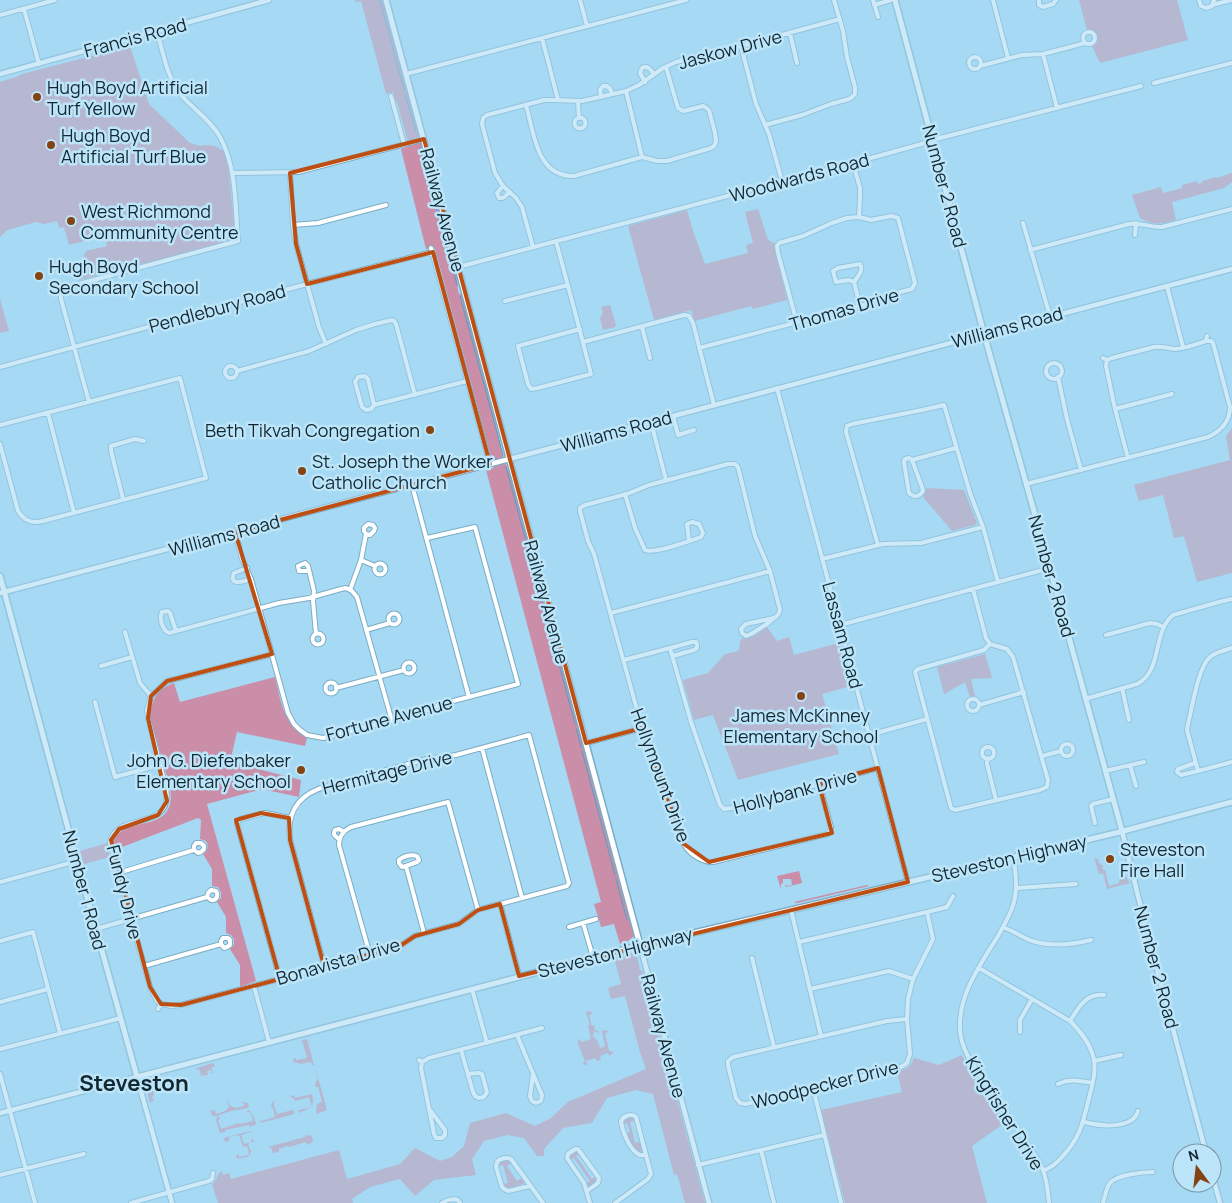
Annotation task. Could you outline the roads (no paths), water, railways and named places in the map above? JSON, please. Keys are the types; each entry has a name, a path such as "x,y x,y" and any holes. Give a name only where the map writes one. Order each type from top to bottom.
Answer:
{"main road":[{"name":"Railway Avenue","path":"386,0 640,945"},
{"name":"Number 2 Road","path":"893,0 1122,831"},
{"name":"Number 1 Road","path":"0,576 2,593 137,1077"},
{"name":"Steveston Highway","path":"137,1077 640,945 1122,831 1232,802"}],"street":[{"path":"0,15 55,0"},
{"name":"Francis Road","path":"0,74 269,0"},
{"path":"580,0 587,26"},
{"path":"406,74 686,0"},
{"path":"765,125 802,115 852,97 854,94 855,87 834,0"},
{"path":"878,18 874,2 893,0"},
{"path":"993,0 1008,58"},
{"path":"1038,0 1040,6 1044,7 1054,4 1056,0"},
{"path":"1199,0 1200,5 1204,8 1232,0"},
{"path":"1212,5 1214,0"},
{"path":"24,8 39,64"},
{"name":"Jaskow Drive","path":"502,186 495,173 482,124 482,117 544,100 578,102 626,91 645,82 666,66 676,62 840,19"},
{"path":"89,402 61,295 64,288 238,241 233,173 229,157 219,135 201,114 189,104 175,86 166,64 157,31"},
{"path":"790,33 797,63"},
{"path":"542,38 558,100"},
{"path":"980,66 1008,58 1027,54 1043,54 1085,43"},
{"path":"741,46 756,104 772,142 782,181"},
{"path":"1043,54 1057,108"},
{"path":"1154,83 1232,63"},
{"path":"526,105 539,152 547,164 563,176 574,176 642,157 656,161 667,161 709,149 716,142 710,113 707,108 700,106 684,110 678,108 666,66"},
{"path":"645,82 640,73 642,68 648,68 654,74"},
{"name":"Woodwards Road","path":"458,267 1140,86"},
{"path":"601,97 601,87 610,88 612,94"},
{"path":"626,91 642,157"},
{"path":"391,96 404,144"},
{"path":"578,102 579,118"},
{"path":"233,173 290,173 314,169 424,138"},
{"path":"796,323 777,246 779,243 803,236 832,223 847,218 859,217 860,188 853,163"},
{"path":"290,173 296,244 319,327 326,344"},
{"path":"510,192 504,198 499,198 496,193 502,186 510,192 516,198 522,207 533,247"},
{"path":"293,226 318,223 386,205"},
{"path":"1030,250 1127,224 1136,223 1162,227 1232,209"},
{"name":"Thomas Drive","path":"699,348 860,306 888,295 910,290 915,283 896,217 891,216 870,220 859,217"},
{"path":"1023,223 1050,316"},
{"path":"1135,235 1136,223"},
{"path":"556,241 580,330 591,374 531,389 518,346 580,330"},
{"path":"431,248 490,464"},
{"name":"Pendlebury Road","path":"0,367 428,253 434,256"},
{"path":"854,282 849,280 836,282 833,272 838,268 860,264 862,266 862,270 854,282 860,306"},
{"name":"Williams Road","path":"2,593 1232,269"},
{"path":"506,301 568,285"},
{"path":"1167,286 1184,347"},
{"path":"583,342 680,316 689,316 714,405"},
{"path":"237,370 309,351 365,327 389,320 396,320 415,395"},
{"path":"642,326 650,358"},
{"path":"1206,341 1207,336"},
{"path":"1026,484 1128,458 1208,437 1218,432 1226,424 1230,407 1213,343 1206,341 1174,349 1165,346 1154,347 1105,359 1115,409 1128,458"},
{"path":"1058,377 1051,378 1047,374 1047,367 1051,363 1056,363 1062,371 1058,377 1065,413 1081,470"},
{"path":"374,405 368,379 365,376 358,377 355,382 362,407 365,410 373,408 374,405 467,381"},
{"path":"0,425 180,378 206,478 32,522 28,521 18,511 0,444"},
{"name":"Lassam Road","path":"777,388 908,882"},
{"path":"1115,409 1172,394"},
{"path":"878,545 846,432 847,426 944,405 970,493 983,526 998,582"},
{"path":"48,413 74,512"},
{"path":"673,416 678,435 694,430"},
{"path":"651,422 666,480"},
{"path":"123,499 111,446 135,439 144,441"},
{"path":"912,460 923,491 917,496 913,496 910,493 904,462 906,459 912,460 956,448"},
{"path":"0,466 6,464"},
{"path":"688,541 687,524 692,522 700,524 703,535 700,538 651,551 645,550 635,528 625,494 666,480 734,464 738,467 755,536 770,570 780,610 779,614 774,618 750,635 746,636 742,633 741,629 746,624 774,618"},
{"path":"412,485 470,697"},
{"name":"Hollymount Drive","path":"625,494 585,505 580,508 580,511 611,613 642,728 684,844 689,852 701,860 709,862 721,861 822,836 831,832 820,784"},
{"path":"822,559 883,544 921,543 983,526"},
{"name":"Fortune Avenue","path":"235,532 242,559 251,579 288,713 297,727 307,734 316,737 330,737 392,721 442,704 518,684 475,527 427,538"},
{"path":"350,590 361,560 366,534"},
{"path":"361,560 375,566"},
{"path":"247,568 235,572 232,578 235,582 251,579"},
{"path":"840,625 1050,568"},
{"path":"611,613 770,570"},
{"path":"309,571 314,591 316,634"},
{"path":"176,631 170,613 168,611 162,612 161,617 164,631 169,633 279,603 341,589 350,590 356,595 392,721"},
{"path":"973,589 986,638 990,644 1008,647 1014,657 1042,756 1048,786 1042,790 955,810 951,808 915,671 984,650 990,644"},
{"path":"1085,699 1141,682 1148,676 1163,627 1168,619 1179,613 1232,599"},
{"path":"366,630 390,622"},
{"path":"1106,635 1150,623 1163,627"},
{"path":"125,632 140,683 151,696 167,681 272,654"},
{"path":"624,660 696,642 696,649 673,656"},
{"name":"Hollybank Drive","path":"670,648 690,722 722,808 732,808 878,768"},
{"path":"1198,771 1187,730 1201,671 1205,662 1210,657 1218,652 1232,648"},
{"path":"101,666 132,657"},
{"path":"336,688 404,670"},
{"path":"1122,688 1130,720"},
{"path":"979,705 1024,692"},
{"name":"Fundy Drive","path":"151,696 147,710 148,718 168,795 166,805 162,811 153,817 126,825 113,834 111,845 151,990 161,1004"},
{"path":"95,702 115,777 159,765"},
{"path":"869,735 927,719"},
{"path":"586,743 642,728"},
{"name":"Hermitage Drive","path":"290,818 296,806 305,796 318,788 427,760 456,755 528,735 568,885"},
{"path":"482,748 522,898"},
{"path":"1042,756 1061,751"},
{"path":"987,758 996,800"},
{"path":"1105,771 1144,762"},
{"path":"1196,763 1180,767 1177,772 1181,775 1232,762"},
{"path":"1130,765 1136,786"},
{"path":"1095,823 1091,806 1113,799"},
{"path":"370,955 339,839 344,832 353,826 448,802 478,910"},
{"path":"280,979 237,820 265,813 290,818 288,829 290,840 324,966"},
{"path":"339,839 334,836 335,830 339,829 344,832"},
{"name":"Number 2 Road","path":"1122,831 1203,1143"},
{"path":"118,873 194,850"},
{"path":"413,855 417,856 419,860 416,863 406,866 402,867 399,865 400,859 413,855"},
{"name":"Kingfisher Drive","path":"1013,857 1016,888 1012,911 966,992 960,1011 960,1031 964,1049 972,1064 1036,1156 1047,1182 1049,1203"},
{"path":"0,882 77,861"},
{"path":"406,866 424,934"},
{"path":"1016,888 1076,884"},
{"name":"Bonavista Drive","path":"161,1004 181,1005 397,948 416,936 459,924 478,910 568,885"},
{"path":"96,929 207,896"},
{"path":"799,942 947,907 953,896"},
{"path":"500,904 520,976"},
{"path":"791,910 821,1036"},
{"name":"Woodpecker Drive","path":"774,1047 733,1057 729,1060 728,1065 736,1098 740,1103 746,1104 901,1067 908,1063 910,1054 907,1019 908,999 913,979 933,939 927,912"},
{"path":"569,927 596,919"},
{"path":"583,924 593,957"},
{"path":"1004,927 1031,940 1048,944 1074,944 1090,940"},
{"path":"0,941 32,932 60,1033"},
{"path":"144,966 221,944"},
{"name":"Railway Avenue","path":"640,945 709,1203"},
{"path":"752,958 774,1047 887,1021 907,1019"},
{"path":"979,968 1070,1021 1086,1040 1094,1061 1093,1084 1084,1122 1079,1134 1072,1146 1058,1161 1043,1171"},
{"path":"810,989 889,971 913,979"},
{"path":"254,986 269,1042"},
{"path":"0,1002 48,989"},
{"path":"472,989 487,1043"},
{"path":"1070,1021 1088,998 1097,994 1104,995"},
{"path":"1020,1032 1020,1020 1032,999"},
{"path":"158,1009 161,1004"},
{"path":"0,1050 121,1018"},
{"path":"430,1110 445,1130 446,1135 443,1138 438,1138 435,1135 420,1061 542,1028"},
{"path":"517,1035 533,1074 542,1096 541,1101 538,1103 533,1102 530,1097 533,1074"},
{"path":"461,1050 468,1073 475,1096 484,1098 487,1092 482,1074 468,1073"},
{"path":"1094,1061 1121,1055"},
{"path":"0,1074 34,1203"},
{"name":"Steveston Highway","path":"0,1113 137,1077"},
{"name":"Number 1 Road","path":"137,1077 172,1203"},
{"path":"1058,1084 1073,1079 1093,1084"},
{"path":"813,1088 841,1203"},
{"path":"1084,1122 1097,1125 1115,1125 1132,1120 1136,1117 1138,1111"},
{"path":"615,1203 621,1201 649,1178 651,1172 636,1116 624,1117 620,1121 625,1137 637,1154 646,1155"},
{"path":"698,1166 824,1135"},
{"path":"587,1190 598,1183 599,1178 578,1149 575,1149 568,1154 567,1158 584,1183 590,1203"},
{"path":"761,1150 774,1203"},
{"path":"0,1175 84,1154"},
{"path":"530,1186 504,1190 496,1167 497,1162 505,1158 511,1159 543,1203"},
{"path":"1103,1203 1108,1186 1112,1181 1137,1173 1153,1172"},
{"path":"131,1203 209,1180 212,1178 213,1173"},
{"path":"442,1203 455,1199 460,1203"}],"waterway":[{"path":"380,0 404,90"},
{"path":"405,94 416,131"},
{"path":"420,148 457,285"},
{"path":"460,296 503,455"},
{"path":"506,467 575,724"},
{"path":"576,728 581,747"},
{"path":"582,751 615,875"},
{"path":"616,879 627,920"}],"place":[{"name":"Hugh Boyd Artificial Turf Yellow","path":"37,97"},
{"name":"Hugh Boyd Artificial Turf Blue","path":"51,145"},
{"name":"West Richmond Community Centre","path":"71,221"},
{"name":"Hugh Boyd Secondary School","path":"39,276"},
{"name":"Beth Tikvah Congregation","path":"430,430"},
{"name":"St. Joseph the Worker Catholic Church","path":"302,471"},
{"name":"James McKinney Elementary School","path":"801,696"},
{"name":"John G. Diefenbaker Elementary School","path":"301,770"},
{"name":"Steveston Fire Hall","path":"1110,859"}],"district":[{"name":"Steveston","path":"134,1083"}]}
